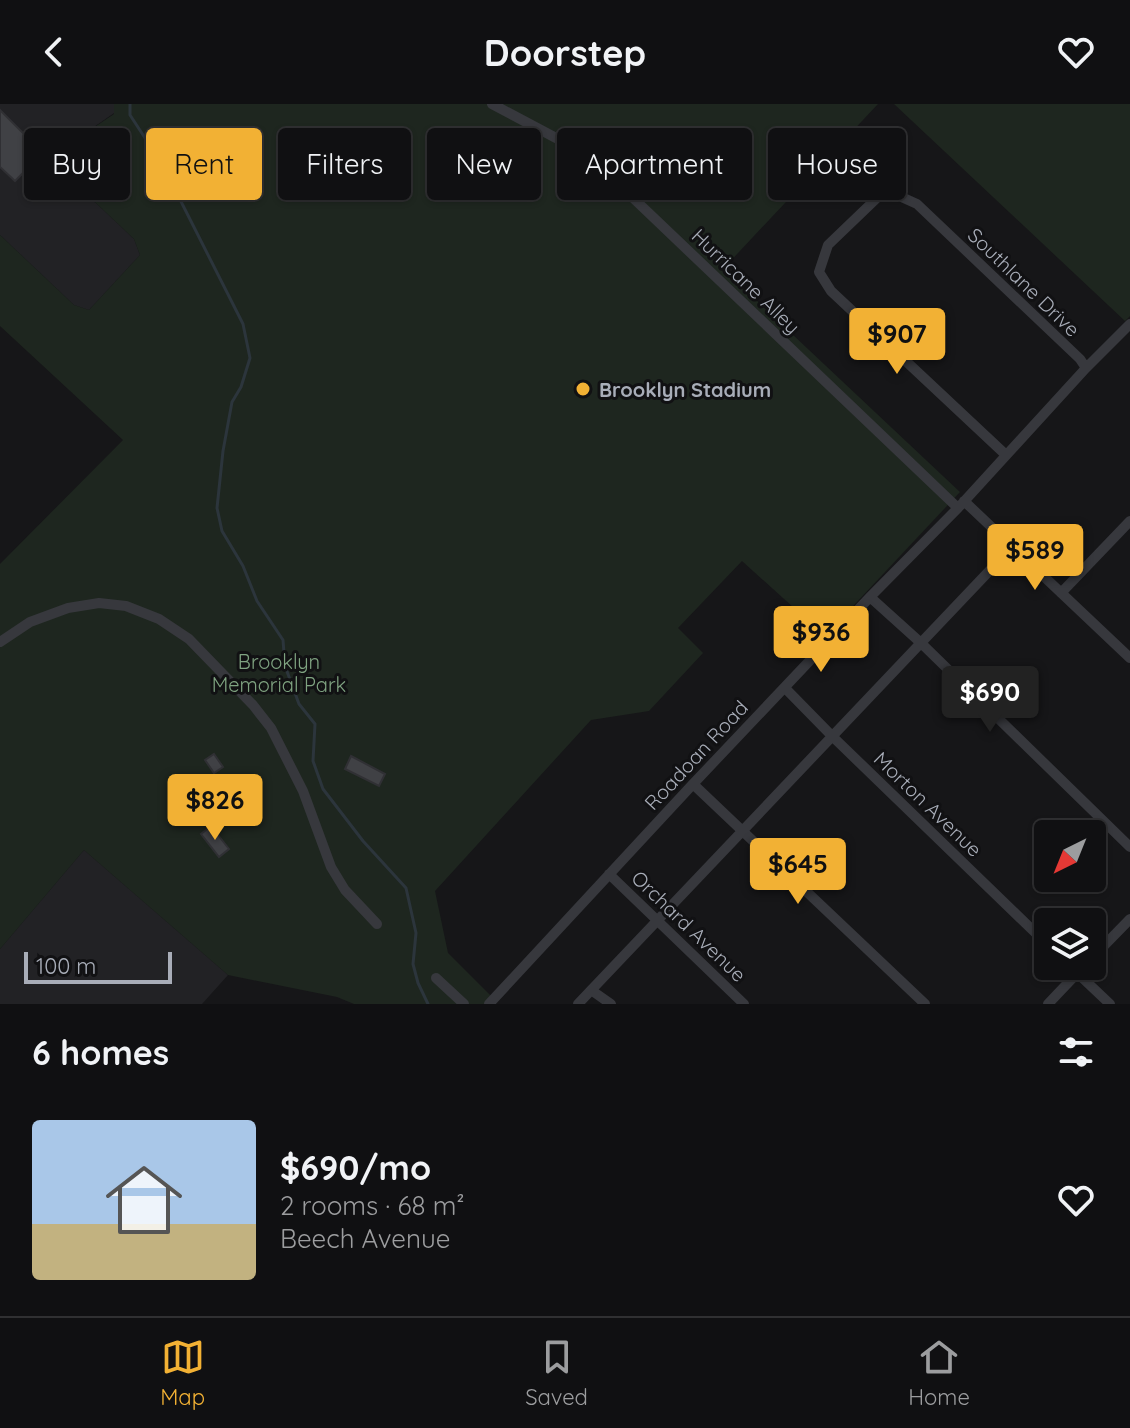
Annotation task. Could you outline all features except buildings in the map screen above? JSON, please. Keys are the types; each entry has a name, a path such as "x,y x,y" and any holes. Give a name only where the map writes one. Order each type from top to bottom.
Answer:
{"street":[{"name":"Hurricane Alley","path":"492,104 588,155 961,505 1012,547 1130,658"},
{"name":"Southlane Drive","path":"1006,455 831,291 819,272 828,245 878,197 897,195 917,204 1086,368"},
{"name":"Roadoan Road","path":"489,1004 693,784 1130,324"},
{"path":"1061,593 1130,521"},
{"path":"578,1004 1012,547"},
{"path":"870,597 1130,847"},
{"path":"0,642 30,622 68,608 99,603 126,606 159,619 189,639 271,728 303,791 331,867 345,890 377,924"},
{"name":"Morton Avenue","path":"785,688 1034,931"},
{"path":"693,784 925,1004"},
{"name":"Orchard Avenue","path":"609,874 744,1004"},
{"path":"1106,944 1130,919"},
{"path":"436,978 464,1004"},
{"path":"1048,1004 1067,980"},
{"path":"1088,980 1110,1004"},
{"path":"591,990 611,1004"}],"shaded area":[{"path":"0,104 114,104 114,113 93,128 24,128 24,200 93,200 134,239 140,255 89,310 74,305 0,235"},
{"path":"84,850 228,975 202,1004 0,1004 0,949"}],"green space":[{"name":"Brooklyn Memorial Park","path":"114,104 878,104 855,128 768,128 768,200 788,200 723,269 960,492 825,636 742,561 678,628 703,653 649,711 591,720 435,891 448,953 494,999 488,1004 354,1004 337,997 228,975 84,850 0,949 0,564 123,440 0,326 0,235 74,305 89,310 140,255 134,239 93,200 130,200 130,128 93,128 114,114"},
{"path":"894,104 1130,104 1130,316 1125,321"}],"waterway":[{"path":"130,104 130,115 162,164 243,324 250,358 241,387 232,402 223,451 217,508 222,531 243,566 257,601 283,640 285,666 299,704 315,724 313,761 323,789 363,841 406,888 416,933 413,964 428,1004"}],"place":[{"name":"Brooklyn Stadium","path":"583,389"}]}
